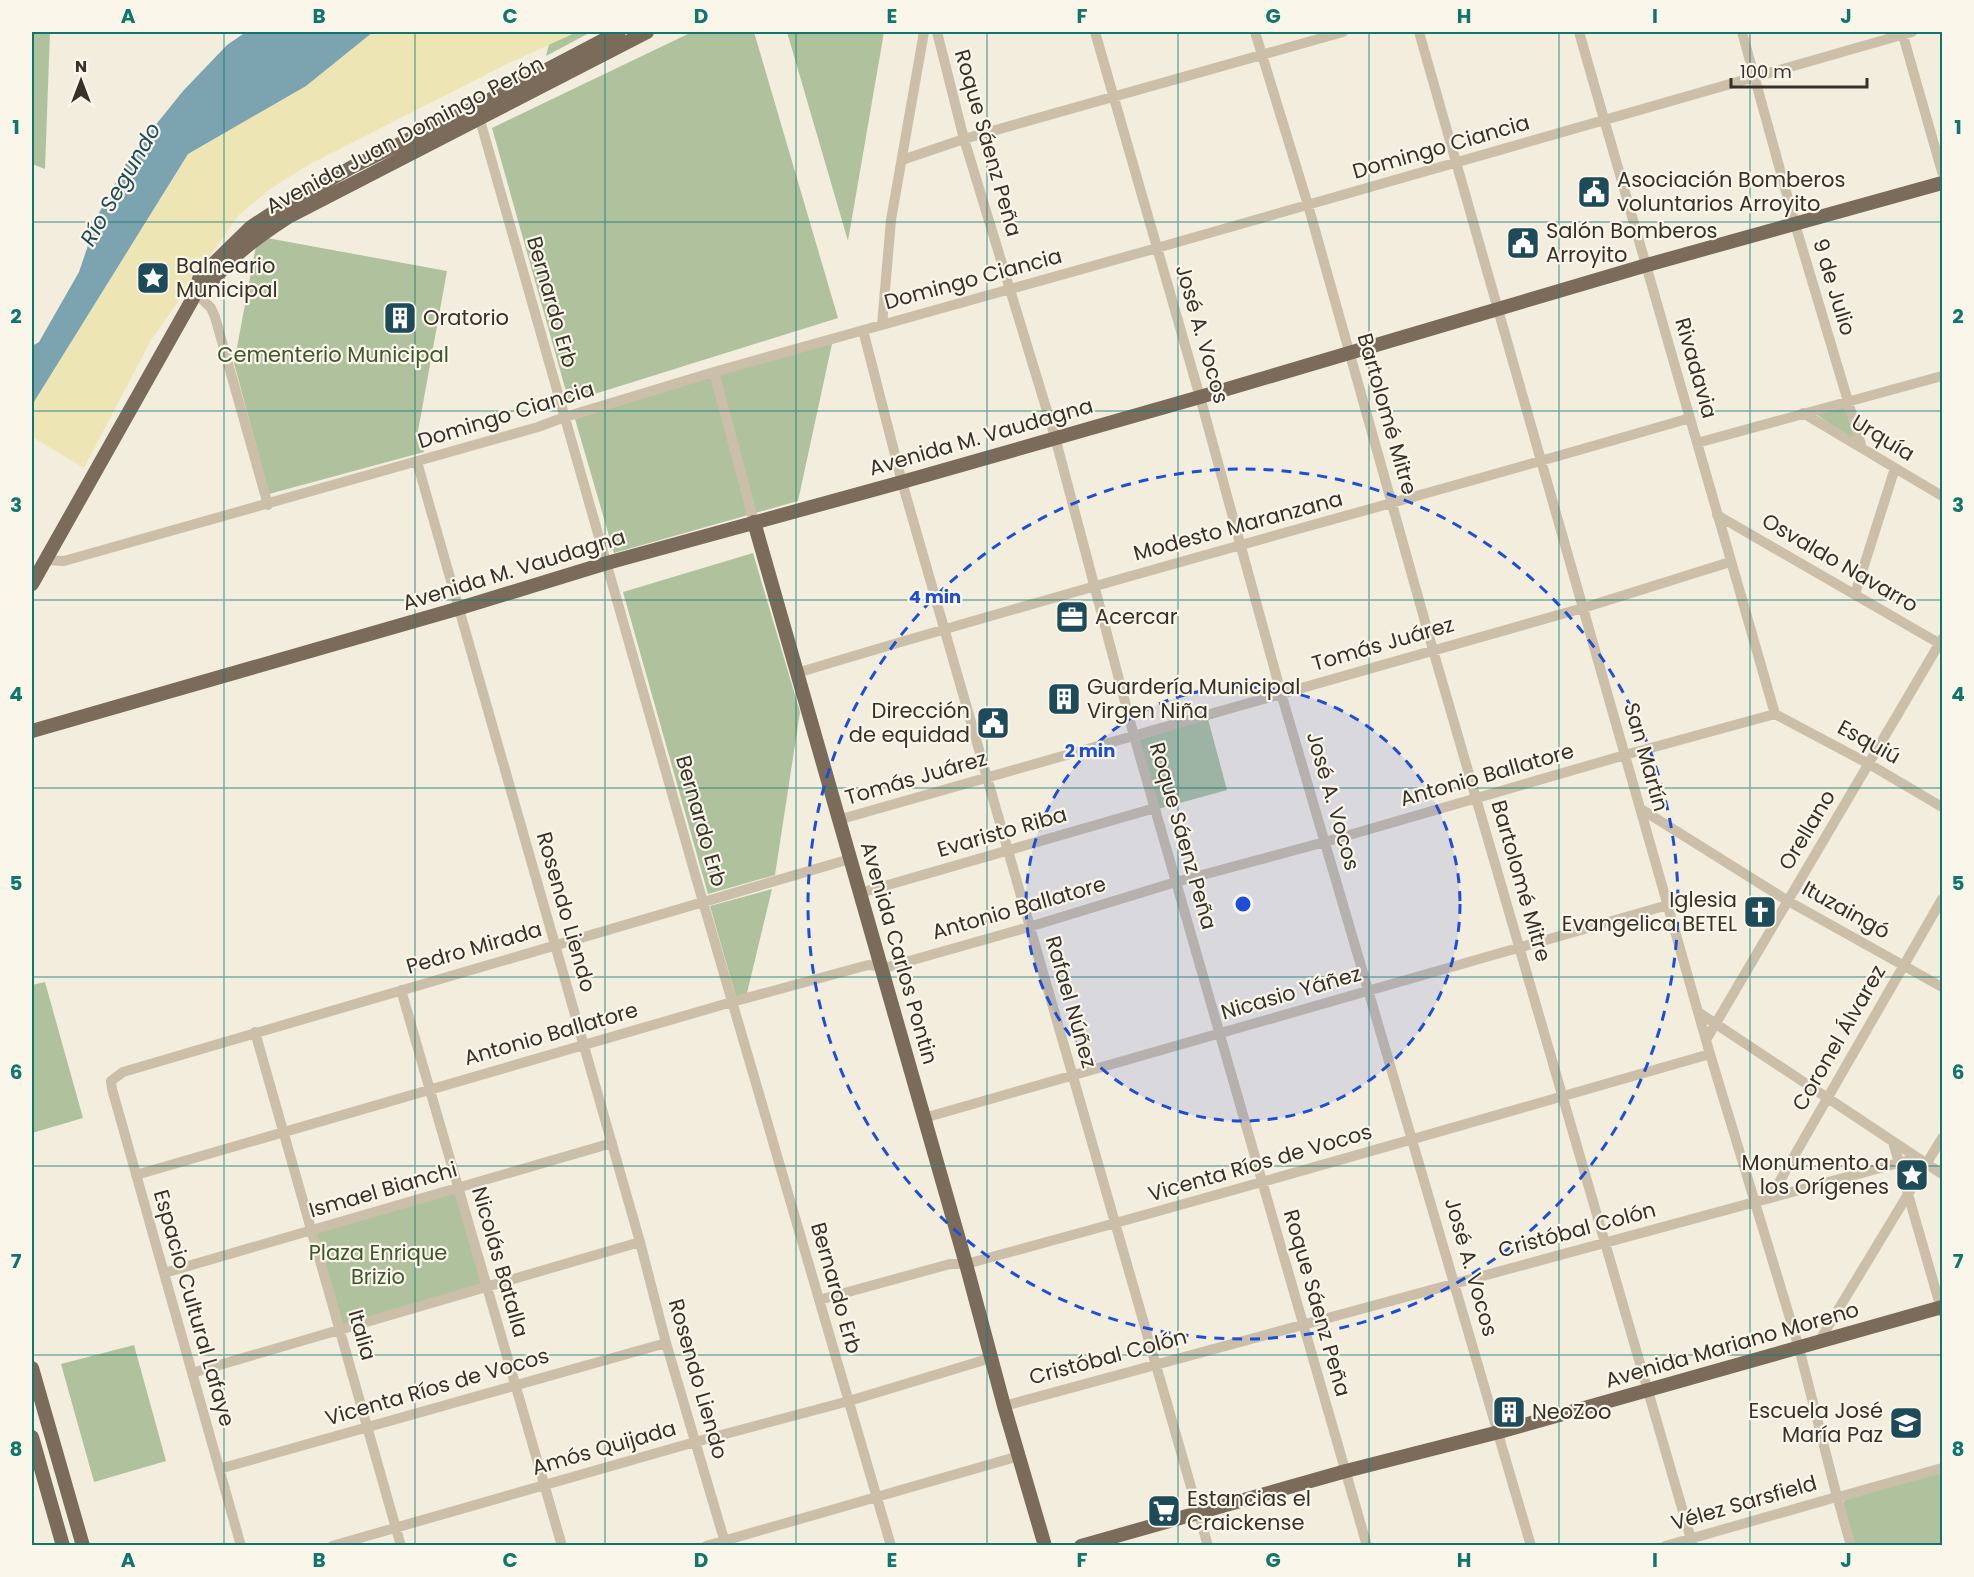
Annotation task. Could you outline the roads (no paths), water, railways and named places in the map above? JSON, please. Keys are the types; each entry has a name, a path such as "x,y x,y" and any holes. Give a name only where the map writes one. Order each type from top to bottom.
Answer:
{"main road":[{"name":"Avenida Juan Domingo Perón","path":"32,584 196,293 208,285 252,242 288,217 478,113 619,32"},
{"name":"Avenida Juan Domingo Perón","path":"478,113 647,32"},
{"name":"Avenida M. Vaudagna","path":"32,731 460,608 607,563 902,482 1647,265 1942,183"},
{"name":"Avenida Carlos Pontin","path":"754,522 1045,1545"},
{"name":"Avenida Mariano Moreno","path":"1081,1545 1942,1309"},
{"path":"32,1368 83,1545"},
{"path":"32,1437 63,1545"}],"street":[{"path":"882,325 891,220 924,32"},
{"name":"Roque Sáenz Peña","path":"937,32 964,139 1056,437 1134,736 1367,1545"},
{"name":"José A. Vocos","path":"1095,32 1200,397 1281,693 1531,1545"},
{"name":"Bartolomé Mitre","path":"1256,32 1308,205 1433,650 1692,1541"},
{"path":"902,160 964,139 1342,32"},
{"name":"San Martín","path":"1419,32 1710,1054 1798,1348 1851,1545"},
{"name":"Rivadavia","path":"1579,32 1775,714"},
{"name":"9 de Julio","path":"1742,32 1795,224 1862,448"},
{"path":"1905,32 1942,172"},
{"name":"Domingo Ciancia","path":"44,560 64,561 268,505 538,427 714,372 1308,205 1905,32"},
{"name":"Bernardo Erb","path":"478,113 703,902 891,1545"},
{"path":"196,293 211,308 215,317 268,505"},
{"name":"Rafael Núñez","path":"864,330 902,482 986,779 1208,1545"},
{"name":"Avenida Carlos Pontin","path":"714,372 754,522"},
{"path":"1697,443 1942,376"},
{"name":"Urquía","path":"1803,413 1942,496"},
{"name":"Modesto Maranzana","path":"797,673 944,628 1392,504 1690,418"},
{"name":"Rosendo Liendo","path":"417,462 640,1242 666,1343 725,1543"},
{"path":"1855,594 1895,468"},
{"name":"Osvaldo Navarro","path":"1717,515 1942,643"},
{"name":"Tomás Juárez","path":"838,820 1583,608 1730,562"},
{"name":"Orellano","path":"1706,1040 1942,643"},
{"name":"Antonio Ballatore","path":"136,1175 732,1002 868,965 888,967 1176,882 1775,714"},
{"name":"Esquiú","path":"1775,714 1869,764 1942,807"},
{"name":"Evaristo Riba","path":"860,893 1155,808"},
{"name":"Ituzaingó","path":"1641,809 1788,901 1942,987"},
{"name":"Pedro Mirada","path":"111,1082 123,1072 255,1032 850,859"},
{"name":"Coronel Álvarez","path":"1770,1198 1942,899"},
{"name":"Nicasio Yáñez","path":"924,1118 1668,905"},
{"name":"Nicolás Batalla","path":"401,990 562,1545"},
{"path":"1698,1012 1942,1174"},
{"name":"Italia","path":"255,1032 401,1545"},
{"name":"Vicenta Ríos de Vocos","path":"819,1300 950,1264 966,1264 1115,1224 1710,1054"},
{"name":"Espacio Cultural Lafaye","path":"111,1082 241,1545"},
{"path":"1818,1342 1908,1194 1922,1161 1942,1138"},
{"path":"1893,1142 1942,1309"},
{"name":"Ismael Bianchi","path":"164,1273 612,1143"},
{"name":"Cristóbal Colón","path":"1004,1406 1899,1163 1922,1161"},
{"path":"192,1373 640,1242"},
{"name":"Vicenta Ríos de Vocos","path":"219,1469 666,1343"},
{"name":"Amós Quijada","path":"332,1545 695,1442 849,1401 991,1358"},
{"path":"706,1545 725,1543 1019,1456"},
{"name":"Vélez Sarsfield","path":"1665,1545 1692,1541 1942,1468"}],"water":[{"name":"Río Segundo","path":"246,32 373,32 306,86 188,154 32,405 32,346 39,342 79,272 99,213 129,158 183,91 227,45"}],"place":[{"name":"Asociación Bomberos voluntarios Arroyito","path":"1594,192"},
{"name":"Salón Bomberos Arroyito","path":"1523,243"},
{"name":"Balneario Municipal","path":"153,278"},
{"name":"Oratorio","path":"400,318"},
{"name":"Acercar","path":"1072,617"},
{"name":"Guardería Municipal Virgen Niña","path":"1064,699"},
{"name":"Dirección de equidad","path":"993,723"},
{"name":"Iglesia Evangelica BETEL","path":"1760,912"},
{"name":"Monumento a los Orígenes","path":"1912,1175"},
{"name":"NeoZoo","path":"1509,1412"},
{"name":"Escuela José María Paz","path":"1906,1423"},
{"name":"Estancias el Craickense","path":"1164,1511"}],"park label":[{"name":"Cementerio Municipal","path":"333,355"},
{"name":"Plaza Enrique Brizio","path":"378,1265"}]}
